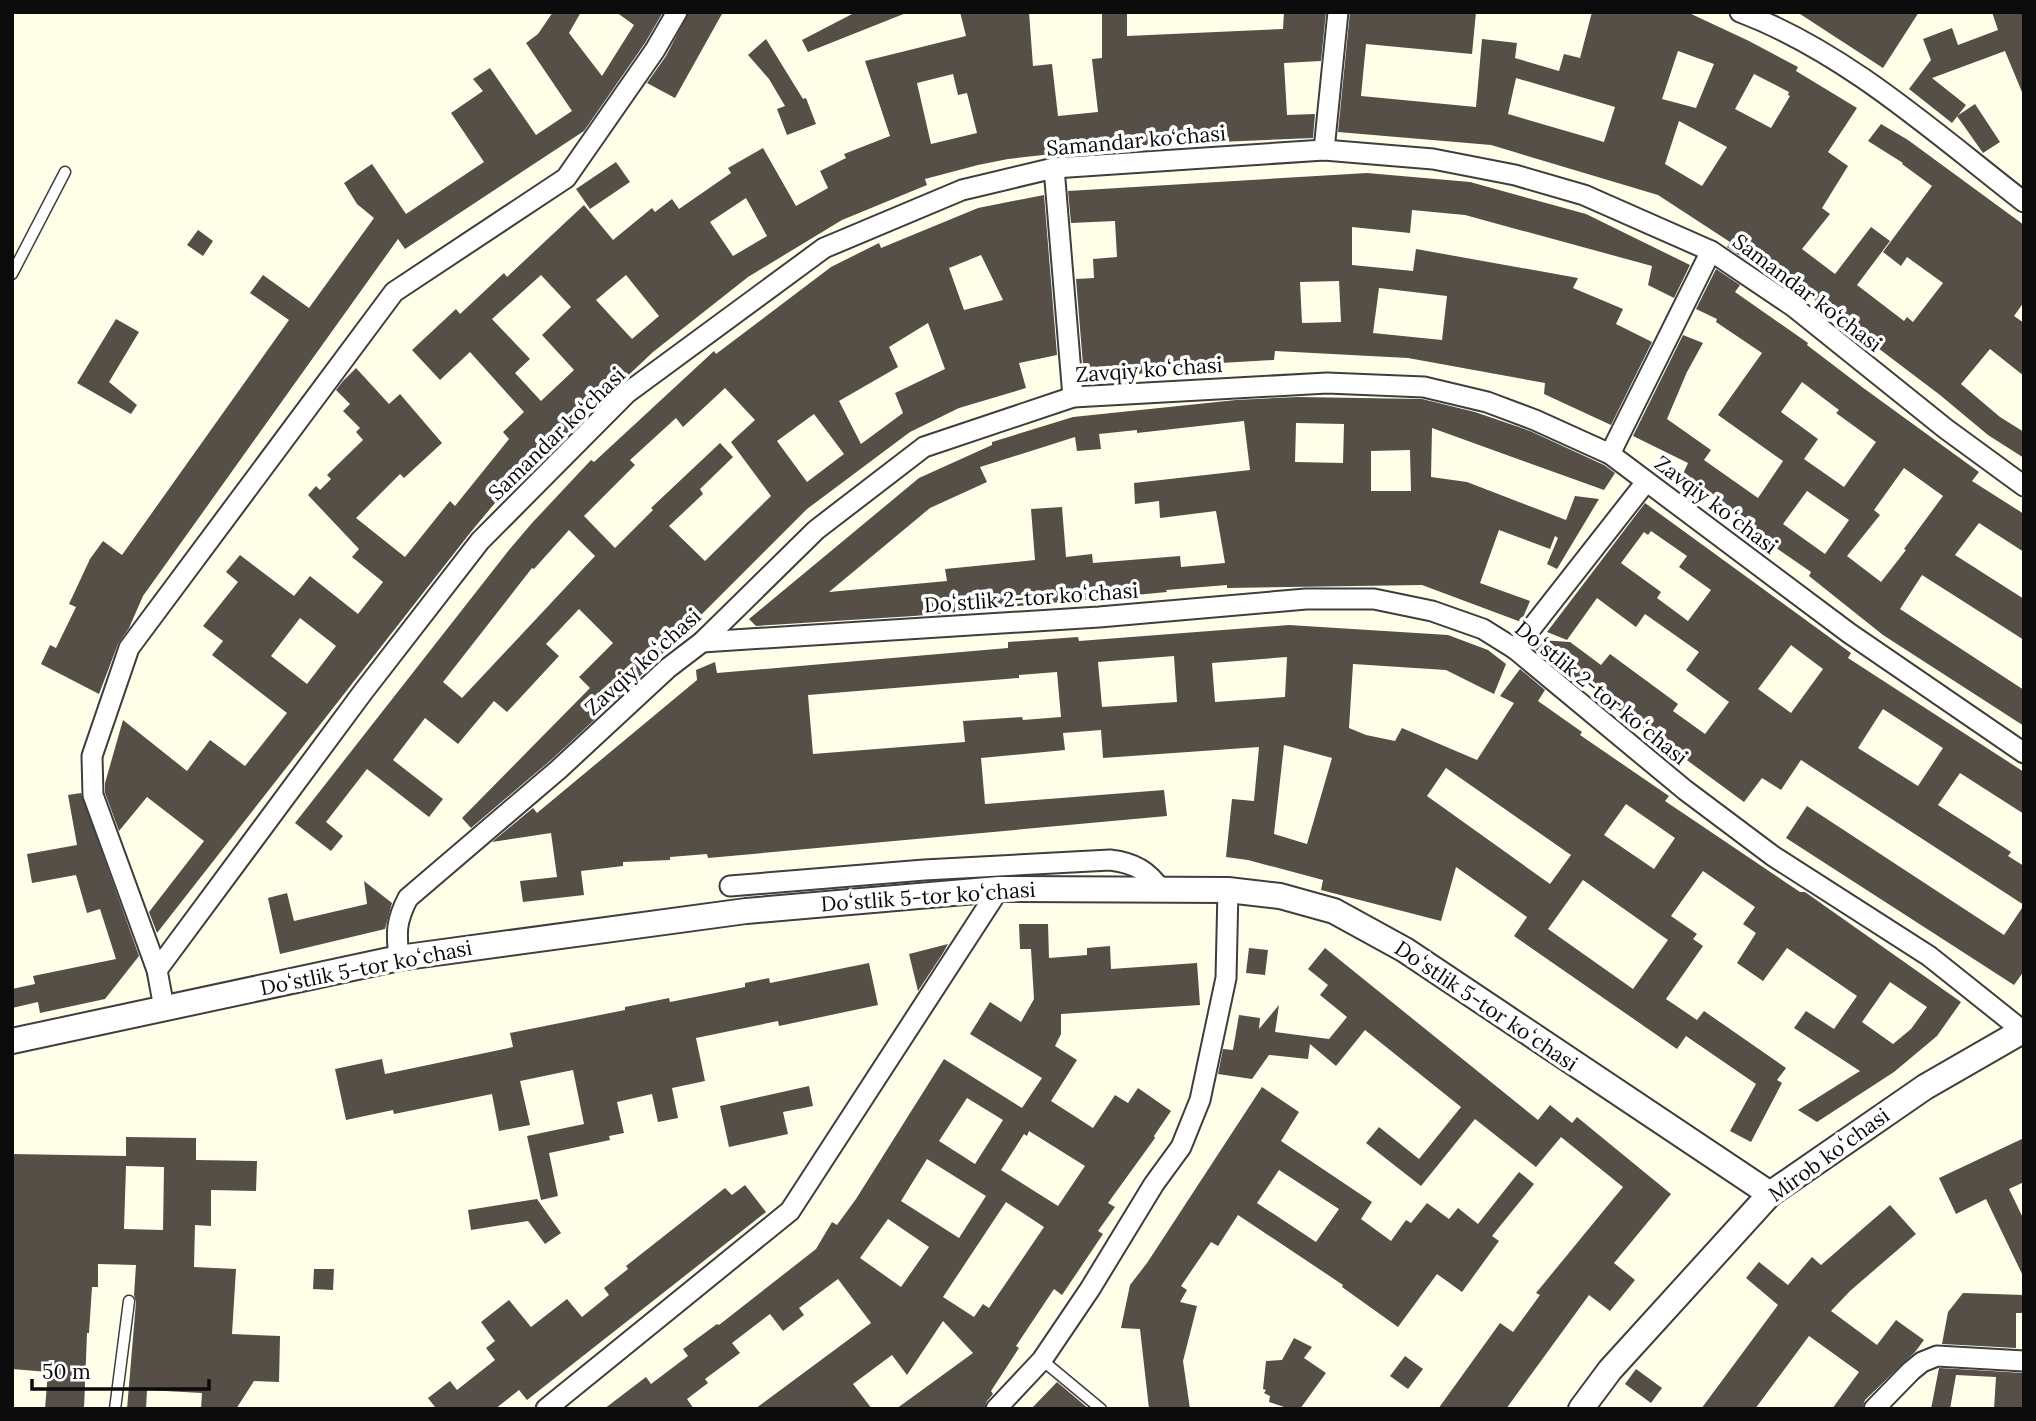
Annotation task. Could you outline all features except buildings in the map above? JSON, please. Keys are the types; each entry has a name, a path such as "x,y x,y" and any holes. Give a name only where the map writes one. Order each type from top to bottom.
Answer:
{"street":[{"path":"164,1008 157,970 93,795 92,756 129,648 394,292 566,178 655,50 677,12"},
{"path":"1324,150 1338,12"},
{"path":"1740,12 1821,51 1894,102 2024,202"},
{"name":"Samandar ko‘chasi","path":"157,970 363,692 480,541 627,393 824,247 962,190 1054,168 1324,150 1433,159 1515,175 1584,195 1711,251 1794,307 1946,429 2024,486"},
{"path":"1054,168 1073,397"},
{"path":"1610,454 1711,251"},
{"name":"Zavqiy koʻchasi","path":"400,957 396,935 399,915 408,898 559,769 668,668 702,642 816,530 925,447 1073,397 1327,383 1424,387 1487,402 1535,420 1610,454 1849,633 2024,753"},
{"path":"1515,649 1646,482"},
{"name":"Doʻstlik 2-tor koʻchasi","path":"702,642 1099,617 1306,599 1374,599 1432,611 1483,629 1515,649 1685,790 1751,840 1928,956 2024,1031"},
{"path":"730,886 925,870 1110,860 1140,867 1151,875 1162,891"},
{"path":"546,1409 790,1211 999,890"},
{"name":"Doʻstlik 5-tor koʻchasi","path":"12,1041 400,957 746,911 999,890 1228,890 1280,896 1334,911 1405,950 1770,1194"},
{"path":"996,1409 1042,1360 1090,1289 1154,1184 1181,1147 1200,1100 1210,1043 1226,978 1228,890"},
{"name":"Mirob koʻchasi","path":"1581,1409 1610,1370 1770,1194 1925,1087 2024,1031"},
{"path":"1874,1409 1911,1371 1922,1362 1937,1356 2024,1361"}],"lane":[{"path":"12,274 65,172"},
{"path":"115,1409 129,1301"},
{"path":"1042,1360 1101,1409"}]}
